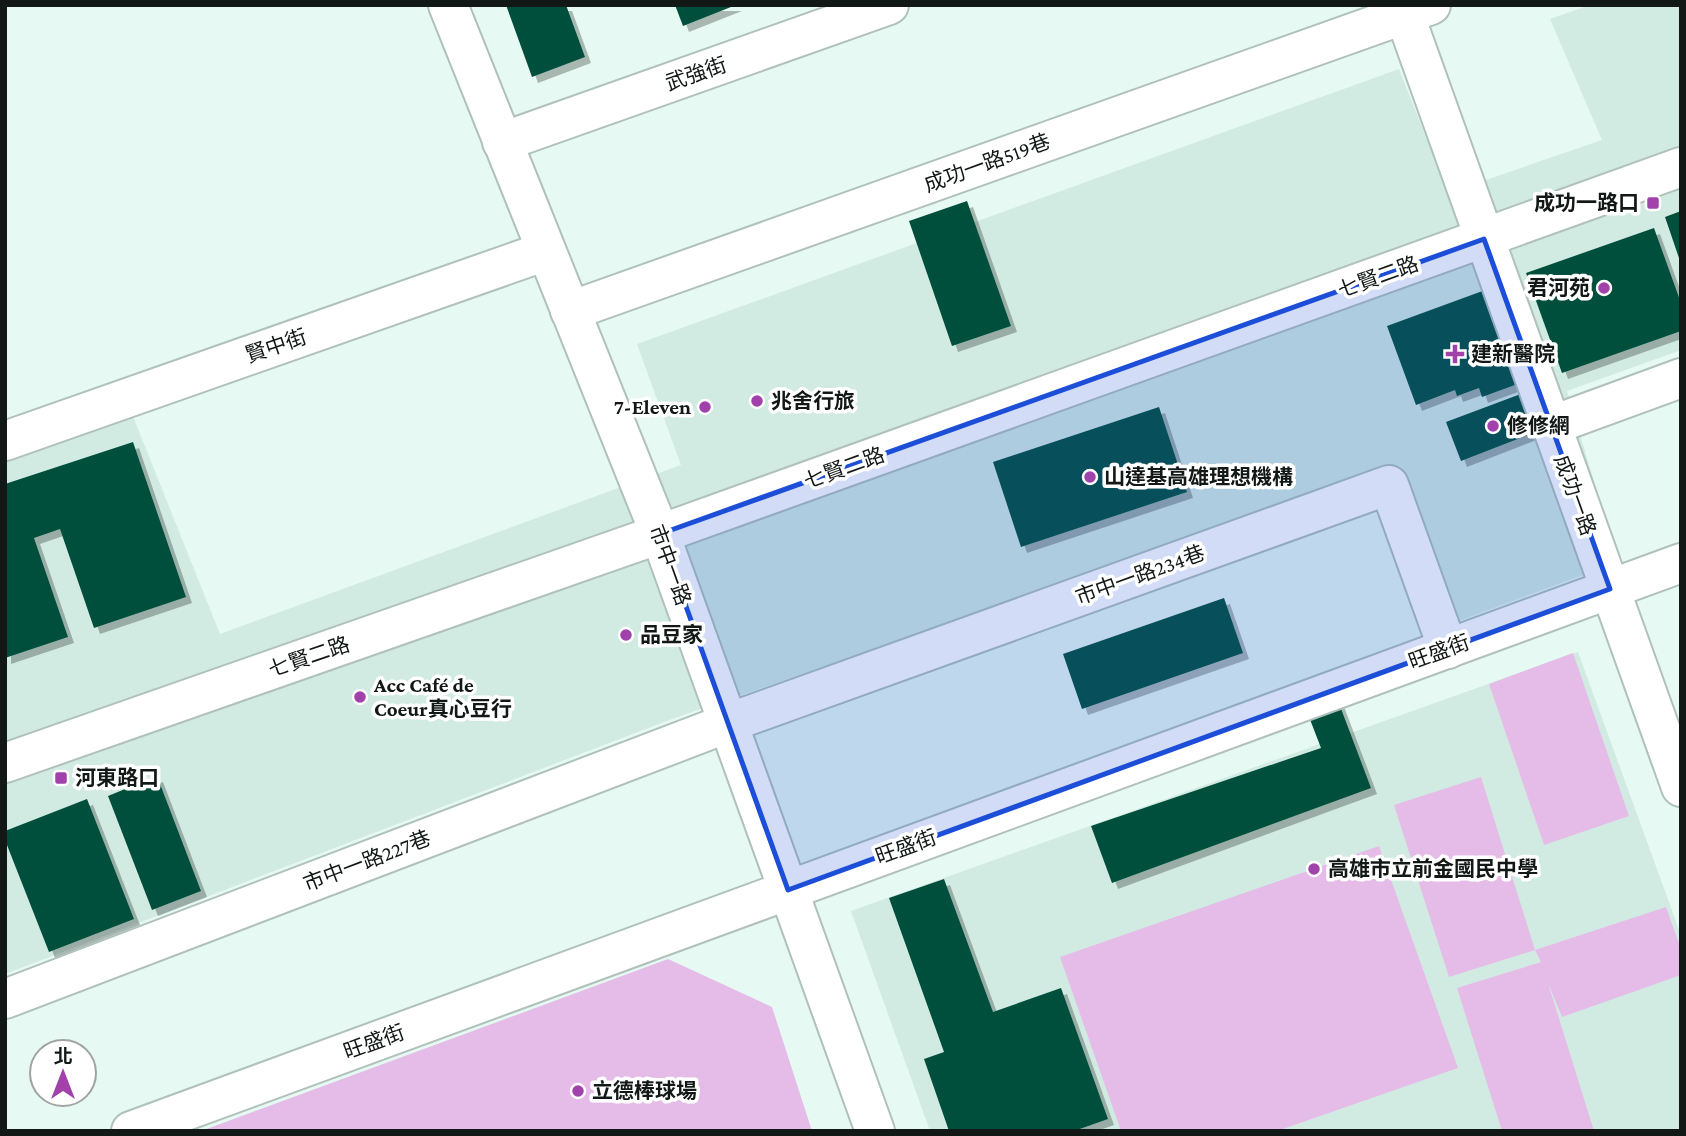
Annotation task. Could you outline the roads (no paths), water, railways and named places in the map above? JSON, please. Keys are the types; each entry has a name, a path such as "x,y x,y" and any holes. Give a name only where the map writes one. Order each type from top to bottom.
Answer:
{"street":[{"name":"市中一路","path":"447,5 660,534 875,1131"},
{"name":"武強街","path":"502,142 889,5"},
{"name":"成功一路","path":"1412,9 1484,239 1610,589 1677,763"},
{"name":"成功一路519巷","path":"569,311 1412,9"},
{"name":"七賢二路","path":"5,763 660,534 1681,167"},
{"name":"賢中街","path":"5,441 546,251"},
{"path":"1550,426 1681,379"},
{"name":"市中一路234巷","path":"728,723 1389,485 1448,649"},
{"name":"旺盛街","path":"131,1131 1681,563"},
{"name":"市中一路227巷","path":"5,999 728,723"}],"place":[{"name":"成功一路口","path":"1653,203"},
{"name":"君河苑","path":"1604,288"},
{"name":"建新醫院","path":"1455,354"},
{"name":"兆舍行旅","path":"757,401"},
{"name":"7-Eleven","path":"705,407"},
{"name":"修修網","path":"1493,426"},
{"name":"山達基高雄理想機構","path":"1090,477"},
{"name":"品豆家","path":"626,635"},
{"name":"Acc Café de Coeur真心豆行","path":"360,697"},
{"name":"河東路口","path":"61,778"},
{"name":"高雄市立前金國民中學","path":"1314,869"},
{"name":"立德棒球場","path":"578,1091"}]}
